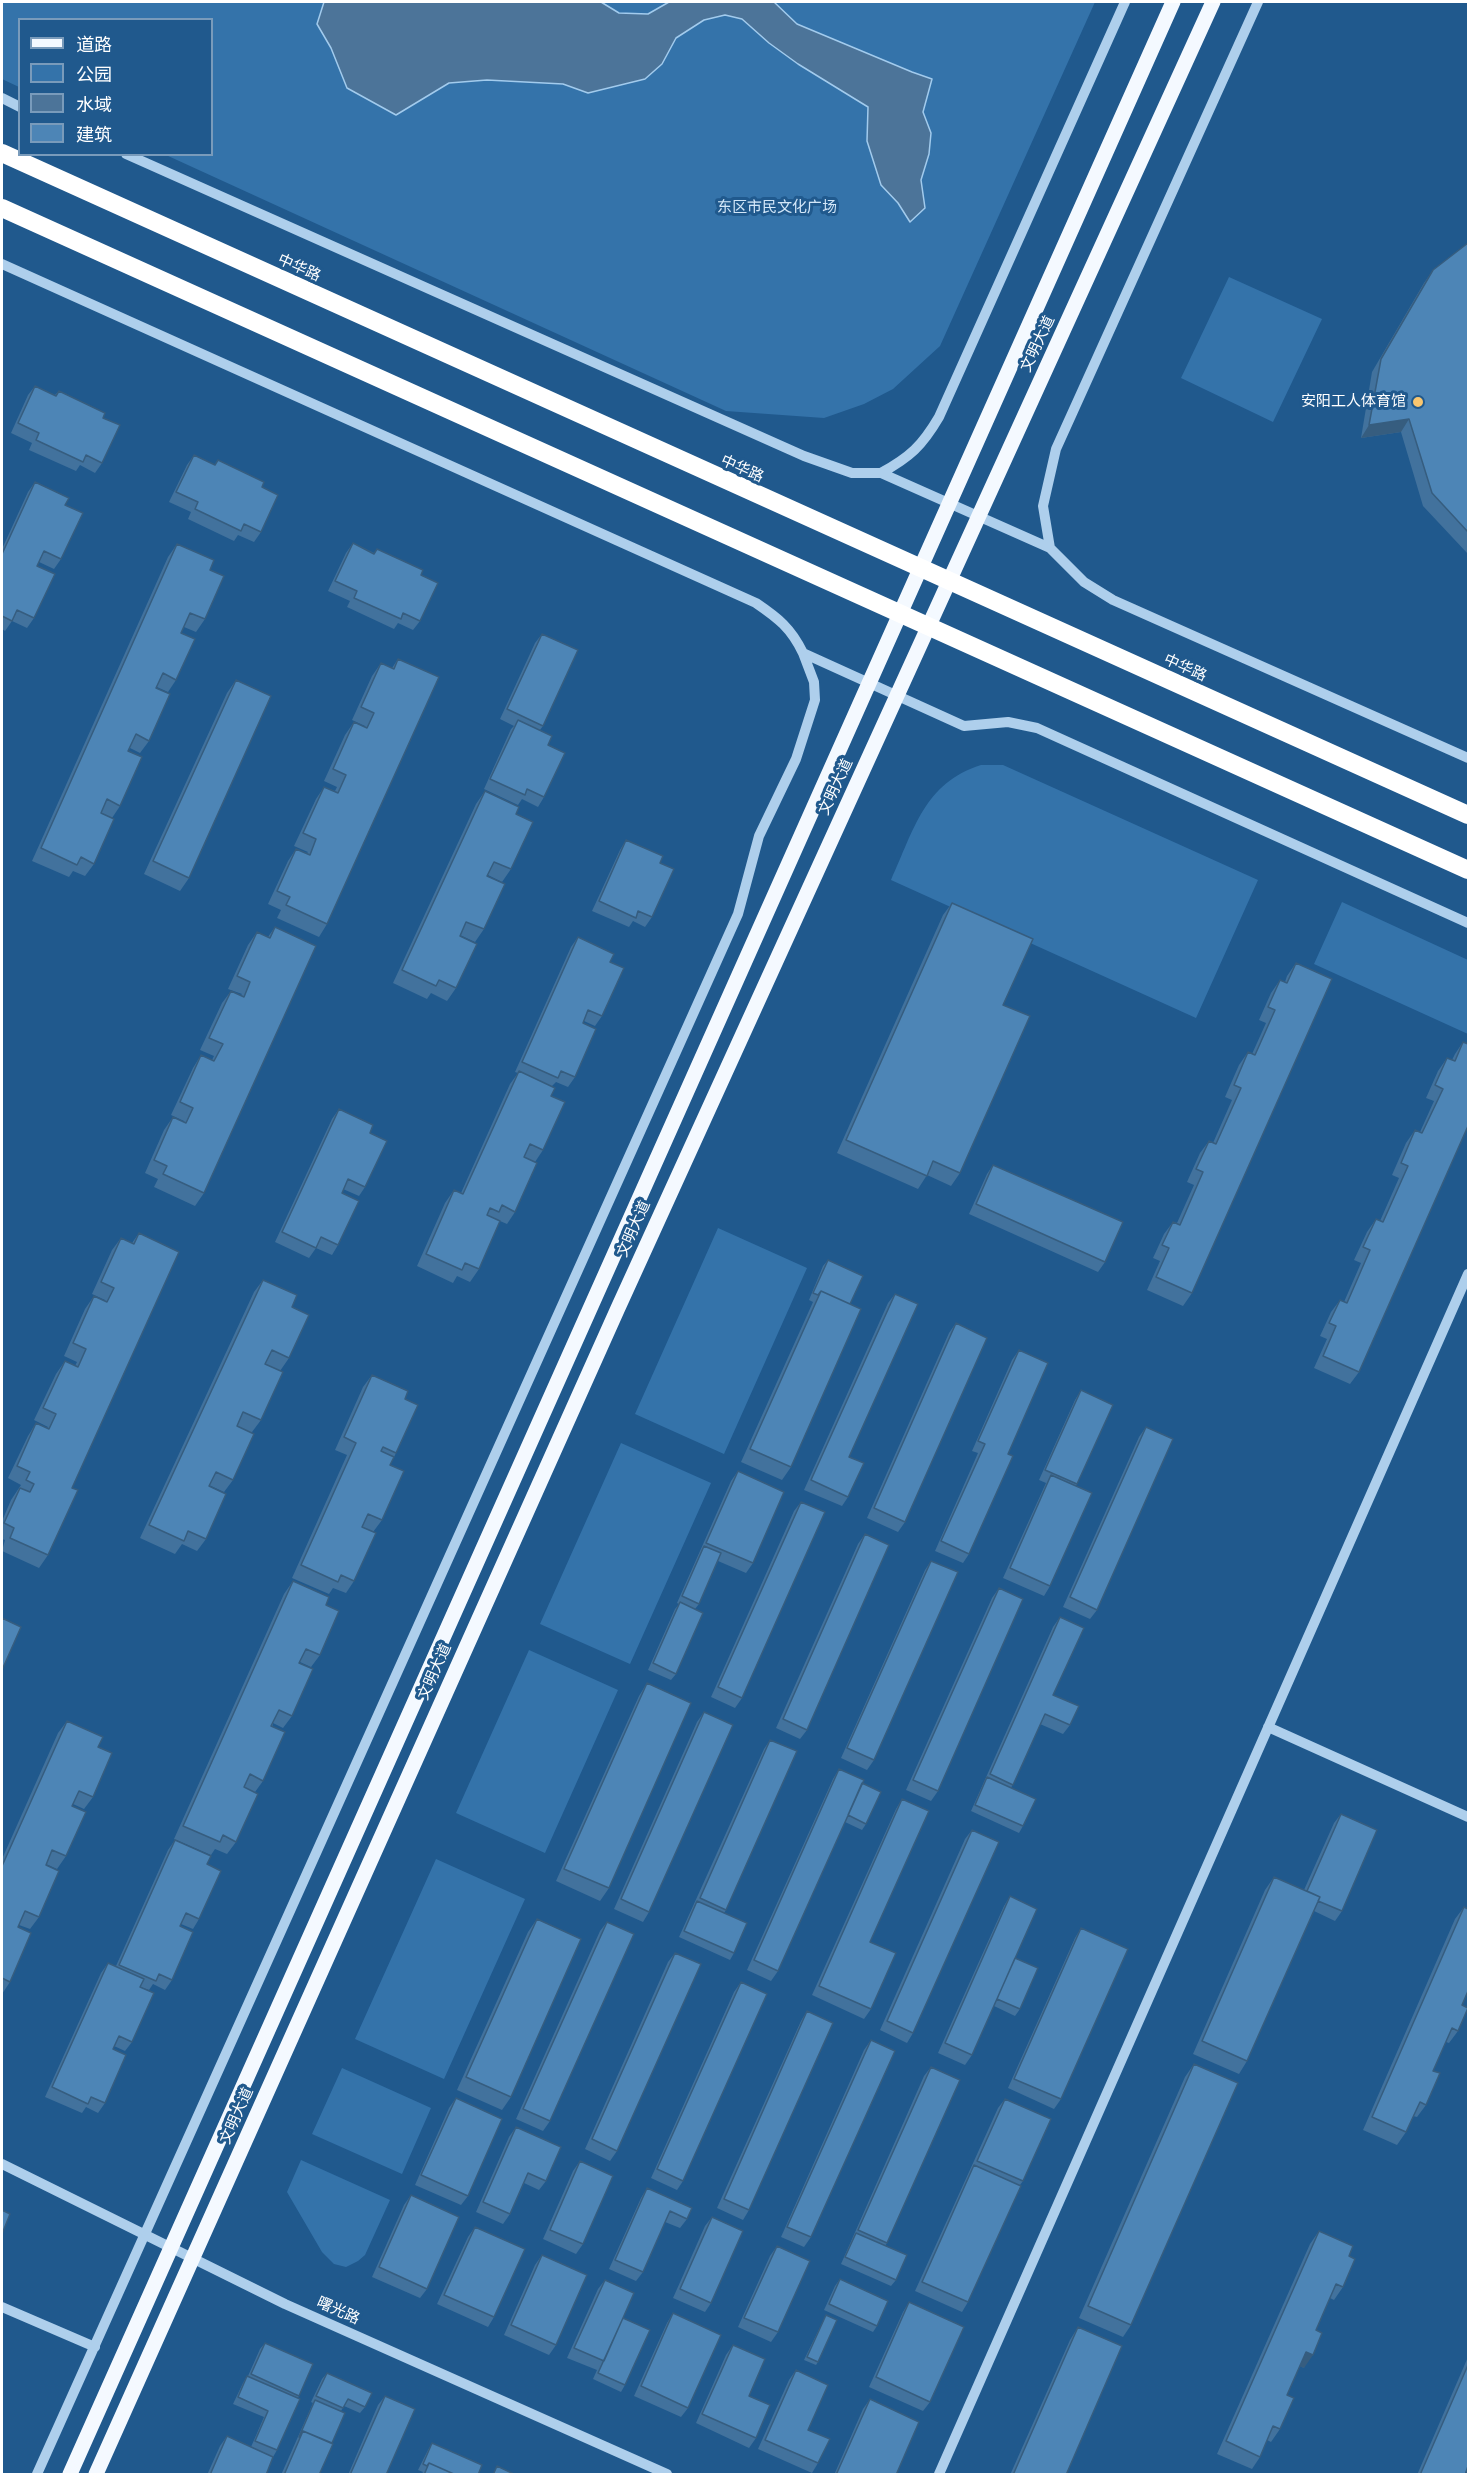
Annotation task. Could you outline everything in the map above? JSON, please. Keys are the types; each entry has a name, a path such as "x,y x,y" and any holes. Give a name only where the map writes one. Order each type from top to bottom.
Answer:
{"highway":[{"name":"中华路","path":"2,153 1468,815"},
{"path":"2,208 1468,870"}],"main road":[{"name":"文明大道","path":"70,2475 1173,2"},
{"name":"文明大道","path":"96,2475 591,1368 1213,2"}],"street":[{"path":"130,156 368,264 804,456 852,473 881,472 907,458 929,435 939,417 1125,2"},
{"path":"1050,548 1043,506 1056,449 1258,2"},
{"path":"2,98 18,106"},
{"path":"2,264 756,603 780,619 797,641 814,682 815,700 796,759 759,836 738,914 37,2475"},
{"path":"881,472 1050,548 1084,582 1113,600 1468,758"},
{"path":"803,653 964,726 1008,722 1037,728 1468,923"},
{"path":"939,2475 1468,1274"},
{"path":"1269,1727 1468,1817"},
{"name":"曙光路","path":"2,2164 296,2308 667,2475"},
{"path":"2,2307 95,2347"}],"green space":[{"name":"东区市民文化广场","path":"2,2 1095,2 940,346 893,389 864,404 824,418 726,411 168,156 213,156 213,18 18,18 18,87 2,79"},
{"path":"1229,277 1322,319 1273,422 1181,378"},
{"path":"981,765 1003,765 1258,880 1196,1018 891,880 923,810 946,784 962,773"},
{"path":"1342,902 1468,960 1468,1034 1314,964"},
{"path":"718,1228 807,1268 724,1454 635,1414"},
{"path":"621,1443 711,1483 630,1664 540,1624"},
{"path":"529,1650 618,1690 545,1853 456,1813"},
{"path":"436,1859 525,1899 444,2079 355,2039"},
{"path":"342,2068 431,2108 402,2174 312,2134"},
{"path":"301,2160 390,2200 365,2255 346,2267 334,2264 322,2252 287,2192"}],"water":[{"path":"324,2 601,2 619,13 648,14 669,2 774,2 797,24 932,79 923,112 931,133 929,154 921,180 925,208 910,222 898,203 881,185 867,141 868,107 798,64 742,19 725,15 704,20 676,38 662,64 645,79 588,93 563,84 487,80 449,83 396,115 347,88 331,48 317,24"}],"building":[{"name":"安阳工人体育馆","path":"1468,243 1468,532 1432,493 1409,419 1369,425 1381,359 1433,270"},
{"path":"35,386 56,396 59,391 105,413 103,418 120,425 102,463 86,455 83,462 36,440 39,433 18,423"},
{"path":"194,455 215,465 218,460 264,482 262,487 278,495 261,532 244,524 241,531 195,509 198,502 176,492"},
{"path":"35,482 69,498 65,505 83,513 61,559 44,551 37,566 55,574 34,618 17,610 12,621 2,616 2,554"},
{"path":"353,543 374,554 377,549 423,570 421,575 438,583 420,621 403,613 401,619 354,598 357,591 335,581"},
{"path":"177,544 214,560 210,570 224,576 205,619 190,613 181,633 195,639 176,680 163,673 156,688 170,694 149,741 136,734 128,751 142,757 120,806 107,799 101,813 114,819 94,864 81,857 77,865 41,848"},
{"path":"542,634 578,650 543,726 507,709"},
{"path":"398,659 439,677 327,924 286,905 290,897 277,891 296,849 310,855 316,839 303,833 324,787 338,793 346,775 333,769 354,722 367,728 374,713 361,707 381,663 394,669"},
{"path":"236,680 271,696 189,878 153,861"},
{"path":"518,720 552,736 548,745 565,753 544,797 527,789 525,795 490,779"},
{"path":"485,791 519,807 516,814 533,822 511,869 494,862 487,876 505,884 484,929 466,922 460,936 477,944 456,988 439,980 436,986 402,970"},
{"path":"626,840 663,856 660,863 674,869 652,917 638,911 636,918 599,901"},
{"path":"952,903 1033,939 1003,1005 1030,1016 960,1173 933,1161 927,1176 846,1140"},
{"path":"275,927 316,946 204,1193 163,1174 167,1166 154,1160 173,1117 186,1123 193,1108 180,1102 201,1055 214,1061 223,1044 209,1038 231,991 244,997 250,982 237,976 257,932 270,938"},
{"path":"578,937 614,954 610,962 624,968 602,1016 588,1010 583,1023 596,1029 575,1077 561,1071 558,1078 522,1062"},
{"path":"1296,963 1332,979 1192,1293 1156,1277 1169,1248 1162,1245 1173,1222 1180,1225 1203,1172 1196,1169 1209,1141 1216,1144 1241,1088 1234,1085 1248,1052 1255,1055 1275,1010 1268,1007 1280,980 1287,983"},
{"path":"1463,1042 1468,1044 1468,1126 1359,1372 1323,1356 1336,1326 1329,1323 1340,1300 1347,1303 1370,1250 1363,1247 1376,1219 1383,1222 1408,1166 1401,1163 1415,1130 1422,1133 1443,1089 1435,1085 1447,1058 1455,1061"},
{"path":"519,1071 555,1088 551,1096 565,1102 543,1150 530,1144 524,1157 537,1163 515,1212 502,1205 499,1212 490,1208 487,1215 500,1221 479,1269 465,1263 462,1270 426,1254 454,1190 463,1194"},
{"path":"339,1109 373,1125 370,1133 387,1141 365,1187 348,1179 342,1193 359,1201 338,1245 321,1237 316,1248 282,1232"},
{"path":"993,1165 1123,1222 1105,1262 976,1204"},
{"path":"139,1233 179,1252 72,1488 78,1490 48,1555 10,1538 14,1528 4,1523 20,1488 30,1492 34,1484 26,1480 30,1472 17,1466 36,1423 49,1429 56,1414 43,1408 65,1361 78,1367 86,1349 73,1343 94,1296 107,1302 114,1288 101,1282 121,1238 134,1244"},
{"path":"828,1260 863,1276 850,1304 821,1291 818,1295 813,1293"},
{"path":"263,1280 297,1295 292,1307 309,1315 289,1358 272,1350 265,1364 283,1372 261,1420 243,1412 237,1426 254,1434 233,1480 216,1472 209,1486 226,1494 206,1539 188,1531 184,1541 149,1525"},
{"path":"821,1291 861,1309 791,1467 750,1449"},
{"path":"895,1294 918,1304 849,1457 864,1463 848,1497 811,1480"},
{"path":"956,1323 987,1338 905,1522 874,1508"},
{"path":"1019,1350 1048,1363 1008,1454 1013,1456 969,1554 941,1541 985,1444 978,1441"},
{"path":"372,1375 408,1391 405,1399 418,1405 396,1453 383,1447 381,1451 394,1457 390,1465 404,1471 382,1520 368,1514 362,1527 376,1533 354,1581 341,1575 338,1582 301,1565 356,1443 344,1437"},
{"path":"1081,1390 1113,1405 1077,1484 1045,1470"},
{"path":"1146,1427 1173,1439 1097,1610 1070,1597"},
{"path":"738,1471 784,1492 753,1563 706,1543"},
{"path":"1051,1475 1092,1493 1050,1586 1010,1568"},
{"path":"801,1502 825,1512 742,1698 718,1687"},
{"path":"865,1534 889,1545 807,1730 783,1719"},
{"path":"704,1546 721,1553 699,1604 682,1596"},
{"path":"931,1561 958,1572 874,1760 847,1748"},
{"path":"293,1581 329,1597 326,1605 339,1611 320,1655 306,1649 299,1663 313,1669 292,1716 279,1710 271,1726 285,1732 263,1781 250,1774 244,1787 258,1794 236,1842 223,1835 220,1842 183,1826"},
{"path":"999,1588 1023,1599 938,1791 913,1780"},
{"path":"680,1602 703,1613 676,1674 653,1663"},
{"path":"1060,1617 1084,1628 1053,1695 1079,1706 1070,1725 1045,1714 1013,1785 990,1774"},
{"path":"2,1618 21,1627 2,1670"},
{"path":"647,1683 691,1703 609,1888 564,1869"},
{"path":"704,1712 733,1725 649,1912 621,1899"},
{"path":"67,1721 103,1737 98,1747 112,1753 93,1797 79,1791 72,1806 86,1812 66,1856 52,1850 46,1865 59,1871 39,1917 25,1911 18,1927 31,1933 10,1982 2,1978 2,1866"},
{"path":"770,1740 797,1751 726,1910 700,1898"},
{"path":"839,1769 864,1780 778,1971 754,1960"},
{"path":"987,1777 1036,1799 1023,1826 975,1805"},
{"path":"862,1783 881,1792 866,1824 848,1815"},
{"path":"902,1799 929,1811 870,1942 896,1953 871,2009 819,1986"},
{"path":"1341,1814 1377,1830 1342,1911 1318,1901 1320,1897 1307,1891"},
{"path":"972,1830 999,1842 913,2033 887,2021"},
{"path":"175,1840 211,1856 207,1864 221,1871 199,1919 186,1913 180,1926 193,1932 172,1980 159,1974 156,1981 119,1965"},
{"path":"1274,1877 1320,1897 1247,2061 1202,2041"},
{"path":"1010,1896 1037,1909 972,2055 945,2043"},
{"path":"697,1901 747,1923 734,1953 684,1931"},
{"path":"1464,1907 1468,1909 1468,1991 1462,2005 1468,2008 1458,2031 1452,2028 1433,2071 1440,2073 1426,2105 1420,2102 1406,2132 1372,2117"},
{"path":"537,1919 581,1939 511,2097 466,2077"},
{"path":"607,1922 634,1934 550,2121 523,2109"},
{"path":"1081,1928 1128,1949 1061,2099 1014,2079"},
{"path":"675,1953 701,1964 617,2151 592,2139"},
{"path":"1015,1958 1038,1968 1020,2009 997,1999"},
{"path":"108,1963 144,1979 140,1987 154,1993 132,2042 119,2036 113,2049 126,2055 105,2103 91,2097 88,2104 52,2087"},
{"path":"741,1982 767,1994 683,2181 657,2169"},
{"path":"807,2011 833,2023 749,2210 724,2199"},
{"path":"871,2040 895,2051 811,2237 787,2227"},
{"path":"1194,2064 1238,2083 1131,2325 1088,2306"},
{"path":"931,2067 960,2080 887,2243 858,2230"},
{"path":"456,2098 502,2119 468,2196 421,2175"},
{"path":"1005,2099 1051,2119 1023,2181 977,2161"},
{"path":"516,2127 561,2147 546,2181 528,2173 510,2214 483,2202"},
{"path":"580,2161 613,2176 583,2244 550,2230"},
{"path":"974,2165 1021,2186 968,2302 922,2282"},
{"path":"647,2188 692,2208 687,2219 670,2211 643,2272 615,2260"},
{"path":"411,2195 459,2217 427,2289 379,2267"},
{"path":"2,2210 10,2214 2,2234"},
{"path":"712,2217 743,2231 711,2303 680,2289"},
{"path":"475,2227 525,2249 494,2317 444,2295"},
{"path":"1319,2231 1353,2246 1349,2256 1355,2259 1343,2287 1336,2284 1316,2330 1322,2333 1313,2355 1306,2352 1287,2395 1294,2398 1280,2429 1273,2426 1260,2457 1226,2441"},
{"path":"856,2233 907,2255 896,2280 845,2257"},
{"path":"777,2246 810,2261 778,2332 744,2318"},
{"path":"542,2255 587,2275 556,2345 511,2325"},
{"path":"840,2279 888,2301 877,2326 829,2304"},
{"path":"605,2280 634,2293 604,2361 574,2348"},
{"path":"909,2302 964,2327 930,2402 876,2377"},
{"path":"673,2313 721,2335 688,2408 641,2386"},
{"path":"826,2315 837,2320 818,2362 807,2357"},
{"path":"623,2318 650,2330 625,2385 598,2373"},
{"path":"1078,2327 1122,2346 1066,2475 1013,2475"},
{"path":"265,2343 313,2364 299,2396 251,2374"},
{"path":"733,2345 765,2359 749,2396 770,2405 756,2438 702,2414"},
{"path":"1468,2365 1468,2466 1465,2475 1420,2475"},
{"path":"796,2370 828,2385 808,2430 830,2439 818,2463 765,2440"},
{"path":"327,2373 372,2393 365,2407 348,2399 343,2408 316,2396"},
{"path":"247,2376 300,2399 277,2450 255,2441 268,2411 238,2397"},
{"path":"385,2396 415,2409 386,2475 350,2475"},
{"path":"870,2399 919,2422 896,2475 836,2475"},
{"path":"315,2400 345,2413 332,2443 303,2431 299,2437"},
{"path":"303,2431 333,2444 319,2475 284,2475"},
{"path":"227,2436 273,2457 266,2475 210,2475"},
{"path":"432,2443 482,2465 478,2475 456,2475 429,2463 427,2466 423,2464"},
{"path":"429,2463 456,2475 424,2475"},
{"path":"497,2466 516,2475 493,2475"}],"place":[{"name":"安阳工人体育馆","path":"1418,402"}]}
